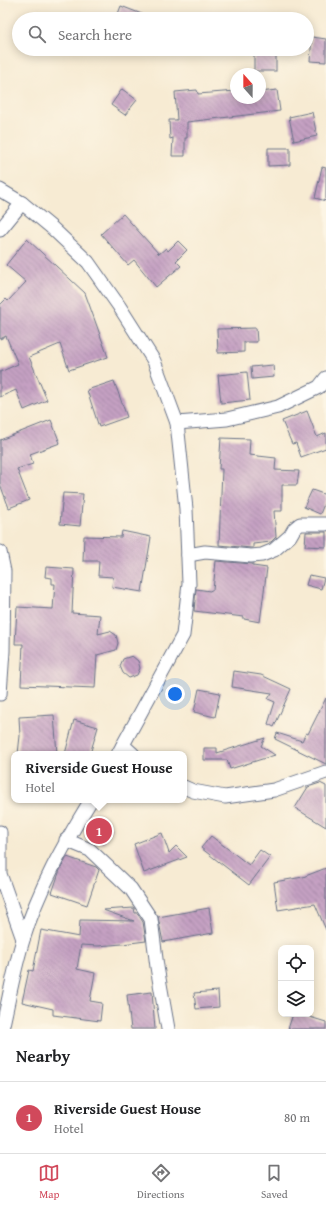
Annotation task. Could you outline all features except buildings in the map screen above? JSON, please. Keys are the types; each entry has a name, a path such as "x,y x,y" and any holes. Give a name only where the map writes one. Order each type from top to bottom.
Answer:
{"street":[{"path":"0,190 22,203 51,227 88,262 119,306 154,361 177,423 186,509 189,584 183,635 120,750"},
{"path":"0,230 22,203"},
{"path":"177,423 227,419 278,407 319,387 326,378"},
{"path":"188,555 205,552 262,556 274,550 290,536 294,529 300,524 326,524"},
{"path":"0,552 4,571 4,595 3,651 0,694"},
{"path":"187,788 226,797 274,790 326,772"},
{"path":"2,1029 23,940 44,884 66,840 89,803"},
{"path":"0,832 0,874 23,940"},
{"path":"66,840 90,850 131,889 151,919 157,967 168,1029"}],"place":[{"name":"Riverside Guest House","path":"99,831"}]}
